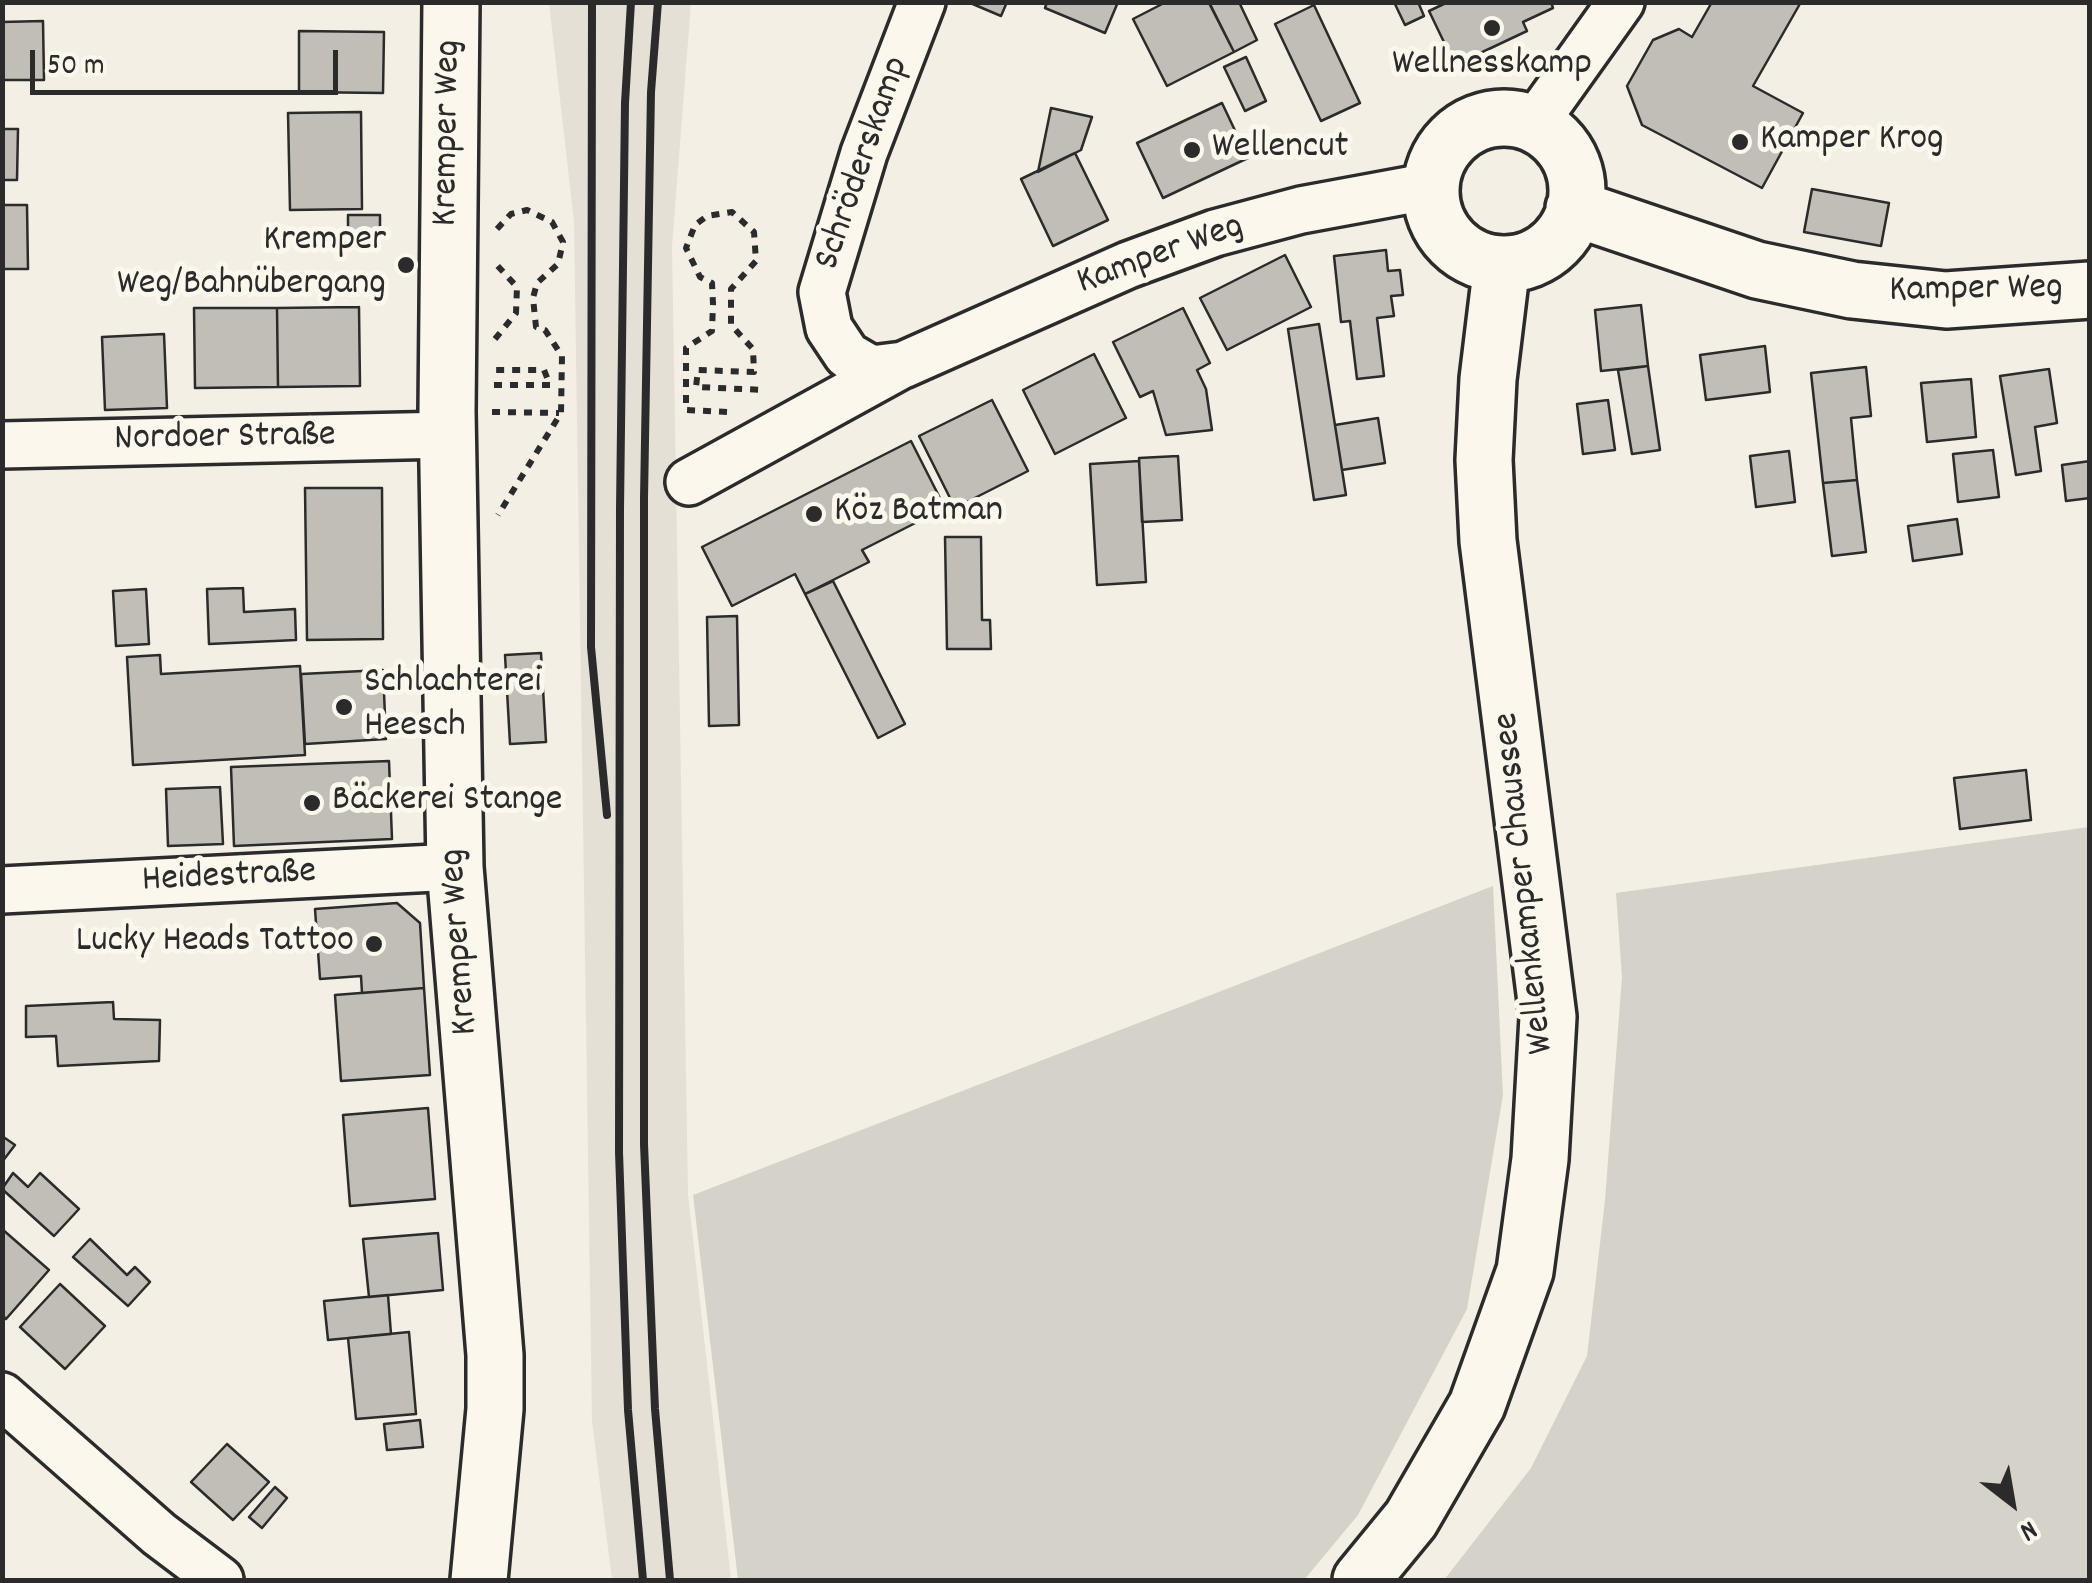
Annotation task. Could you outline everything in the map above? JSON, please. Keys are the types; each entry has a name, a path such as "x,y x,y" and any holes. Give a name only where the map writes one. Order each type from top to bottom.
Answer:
{"main road":[{"name":"Kremper Weg","path":"451,2 458,410 455,867 495,1409 479,1580"},
{"path":"1499,118 1534,124 1555,138 1570,159 1577,188 1574,208 1552,246 1533,258 1502,264 1482,261 1449,240 1437,221 1431,186 1440,156 1463,130 1499,118"},
{"name":"Kamper Weg","path":"1574,208 1744,266 1852,290 1946,300 2020,298 2090,290"},
{"name":"Wellenkamper Chaussee","path":"1362,1580 1412,1520 1477,1405 1524,1271 1540,1159 1548,1016 1490,559 1484,460 1488,379 1502,264"}],"street":[{"name":"Schröderskamp","path":"887,367 847,355 829,328 822,292 864,153 922,2"},
{"path":"1534,124 1621,2"},
{"name":"Kamper Weg","path":"689,482 887,367 1128,265 1215,233 1301,210 1431,186"},
{"name":"Nordoer Straße","path":"2,445 458,410"},
{"name":"Heidestraße","path":"2,890 455,867"},
{"path":"2,1396 159,1534 220,1580"}],"path":[{"path":"492,236 511,214 527,210 552,222 563,242 558,264 538,283 533,298 536,326 546,330 562,356 560,413 494,522"},
{"path":"686,410 686,348 712,331 713,304 712,284 700,278 686,248 696,225 707,216 732,212 754,232 756,261 750,274 731,290 731,326 753,349 754,372 698,370 696,387 764,390"},
{"path":"490,252 517,287 516,313 493,346"},
{"path":"458,410 550,385 544,370 493,370 490,356"},
{"path":"458,410 560,413"}],"shaded area":[{"path":"549,3 691,3 672,246 688,1194 731,1580 612,1580 592,1421 574,222"},
{"path":"2089,827 2089,1580 1444,1580 1531,1468 1587,1356 1605,1200 1622,977 1616,893"},
{"path":"1493,886 1503,1095 1467,1309 1358,1515 1304,1580 738,1580 693,1195"}],"building":[{"path":"968,2 1007,2 1001,16"},
{"path":"1047,2 1118,2 1105,33 1045,8"},
{"path":"1166,2 1209,2 1234,52 1167,86 1133,19"},
{"path":"1239,2 1257,40 1234,52 1210,5"},
{"path":"1394,2 1418,2 1424,16 1405,25"},
{"path":"1448,2 1551,2 1553,8 1523,22 1527,31 1455,65 1429,11"},
{"path":"1712,2 1801,2 1753,86 1803,113 1762,188 1642,125 1627,86 1653,40 1679,29 1692,37"},
{"path":"1314,5 1360,103 1321,121 1275,24"},
{"path":"43,21 44,80 2,80 2,22"},
{"path":"299,31 384,32 383,93 299,92"},
{"path":"1246,57 1266,101 1245,111 1224,67"},
{"name":"Wellencut","path":"1222,103 1248,158 1163,198 1137,143"},
{"path":"1051,108 1092,117 1081,150 1038,172"},
{"path":"361,112 362,209 290,210 288,113"},
{"path":"2,129 18,129 17,180 2,180"},
{"path":"1075,153 1108,220 1053,246 1021,179"},
{"path":"1812,189 1889,203 1881,246 1804,232"},
{"path":"2,205 27,205 28,269 2,269"},
{"path":"348,215 380,215 380,245 348,246"},
{"path":"1386,250 1388,271 1400,270 1403,295 1391,296 1394,316 1377,318 1384,376 1357,379 1350,321 1341,322 1334,256"},
{"path":"1285,255 1311,307 1227,350 1200,298"},
{"path":"1641,305 1648,366 1601,371 1595,310"},
{"path":"359,307 360,386 278,387 277,308"},
{"path":"194,308 277,308 278,387 195,388"},
{"path":"1183,308 1210,363 1197,370 1206,389 1212,430 1166,435 1153,391 1140,397 1113,342"},
{"path":"1319,324 1346,495 1314,500 1288,329"},
{"path":"164,334 167,408 105,410 102,337"},
{"path":"1765,346 1770,392 1706,400 1700,355"},
{"path":"1094,354 1126,418 1055,454 1023,390"},
{"path":"1648,366 1660,450 1632,454 1618,370"},
{"path":"1866,367 1871,416 1851,418 1857,480 1823,483 1811,373"},
{"path":"2049,369 2057,423 2035,427 2041,471 2016,475 2000,376"},
{"path":"1971,379 1976,437 1927,442 1921,383"},
{"path":"992,400 1028,471 955,508 919,436"},
{"path":"1608,400 1615,450 1583,454 1577,404"},
{"path":"1378,418 1385,463 1342,470 1335,425"},
{"path":"911,441 945,508 862,550 869,562 805,594 795,574 732,606 702,547"},
{"path":"1993,450 1999,497 1958,502 1953,454"},
{"path":"1789,451 1795,502 1756,507 1750,456"},
{"path":"1178,456 1182,520 1142,522 1139,458"},
{"path":"1139,461 1146,582 1097,585 1090,464"},
{"path":"2090,461 2090,498 2066,501 2062,465"},
{"path":"1857,480 1866,552 1832,556 1823,483"},
{"path":"305,488 382,488 383,639 307,640"},
{"path":"1957,519 1962,554 1913,561 1908,526"},
{"path":"945,537 981,537 982,620 990,620 991,649 947,649"},
{"path":"833,581 905,724 878,738 805,594"},
{"path":"243,588 244,612 295,609 296,640 209,644 207,589"},
{"path":"146,589 149,644 116,646 113,591"},
{"path":"737,616 739,725 709,726 707,617"},
{"path":"541,653 546,742 510,744 505,655"},
{"path":"160,655 161,674 300,666 305,755 133,765 127,657"},
{"name":"Schlachterei Heesch","path":"383,670 386,739 305,744 301,674"},
{"name":"Bäckerei Stange","path":"389,761 392,839 234,846 231,767"},
{"path":"2026,770 2031,820 1960,829 1954,778"},
{"path":"220,787 223,844 168,846 166,789"},
{"path":"397,903 420,923 424,988 362,993 361,976 320,979 315,909"},
{"path":"424,988 430,1075 341,1081 335,995"},
{"path":"113,1002 114,1019 160,1020 159,1061 58,1066 56,1036 26,1037 26,1006"},
{"path":"428,1108 435,1199 350,1206 343,1115"},
{"path":"2,1136 15,1145 2,1162"},
{"path":"13,1173 28,1187 40,1173 79,1209 54,1236 2,1189"},
{"path":"2,1229 49,1270 6,1319 2,1315"},
{"path":"438,1233 443,1290 369,1297 363,1239"},
{"path":"90,1239 127,1275 135,1267 150,1282 128,1306 73,1257"},
{"path":"60,1284 105,1326 65,1369 20,1327"},
{"path":"388,1295 391,1334 328,1340 324,1301"},
{"path":"409,1332 416,1414 356,1419 348,1338"},
{"path":"420,1420 423,1447 387,1450 384,1424"},
{"path":"227,1444 269,1482 233,1520 191,1482"},
{"path":"275,1487 287,1498 262,1528 249,1517"}],"railway":[{"path":"592,2 591,647 607,815"},
{"path":"631,2 625,103 620,509 619,1152 628,1410 643,1580"},
{"path":"658,2 651,92 644,498 644,1144 655,1409 670,1580"}],"place":[{"name":"Wellnesskamp","path":"1492,28"},
{"name":"Kamper Krog","path":"1740,142"},
{"name":"Wellencut","path":"1192,150"},
{"name":"Kremper Weg/Bahnübergang","path":"406,265"},
{"name":"Köz Batman","path":"814,514"},
{"name":"Schlachterei Heesch","path":"344,707"},
{"name":"Bäckerei Stange","path":"312,803"},
{"name":"Lucky Heads Tattoo","path":"374,944"}]}
